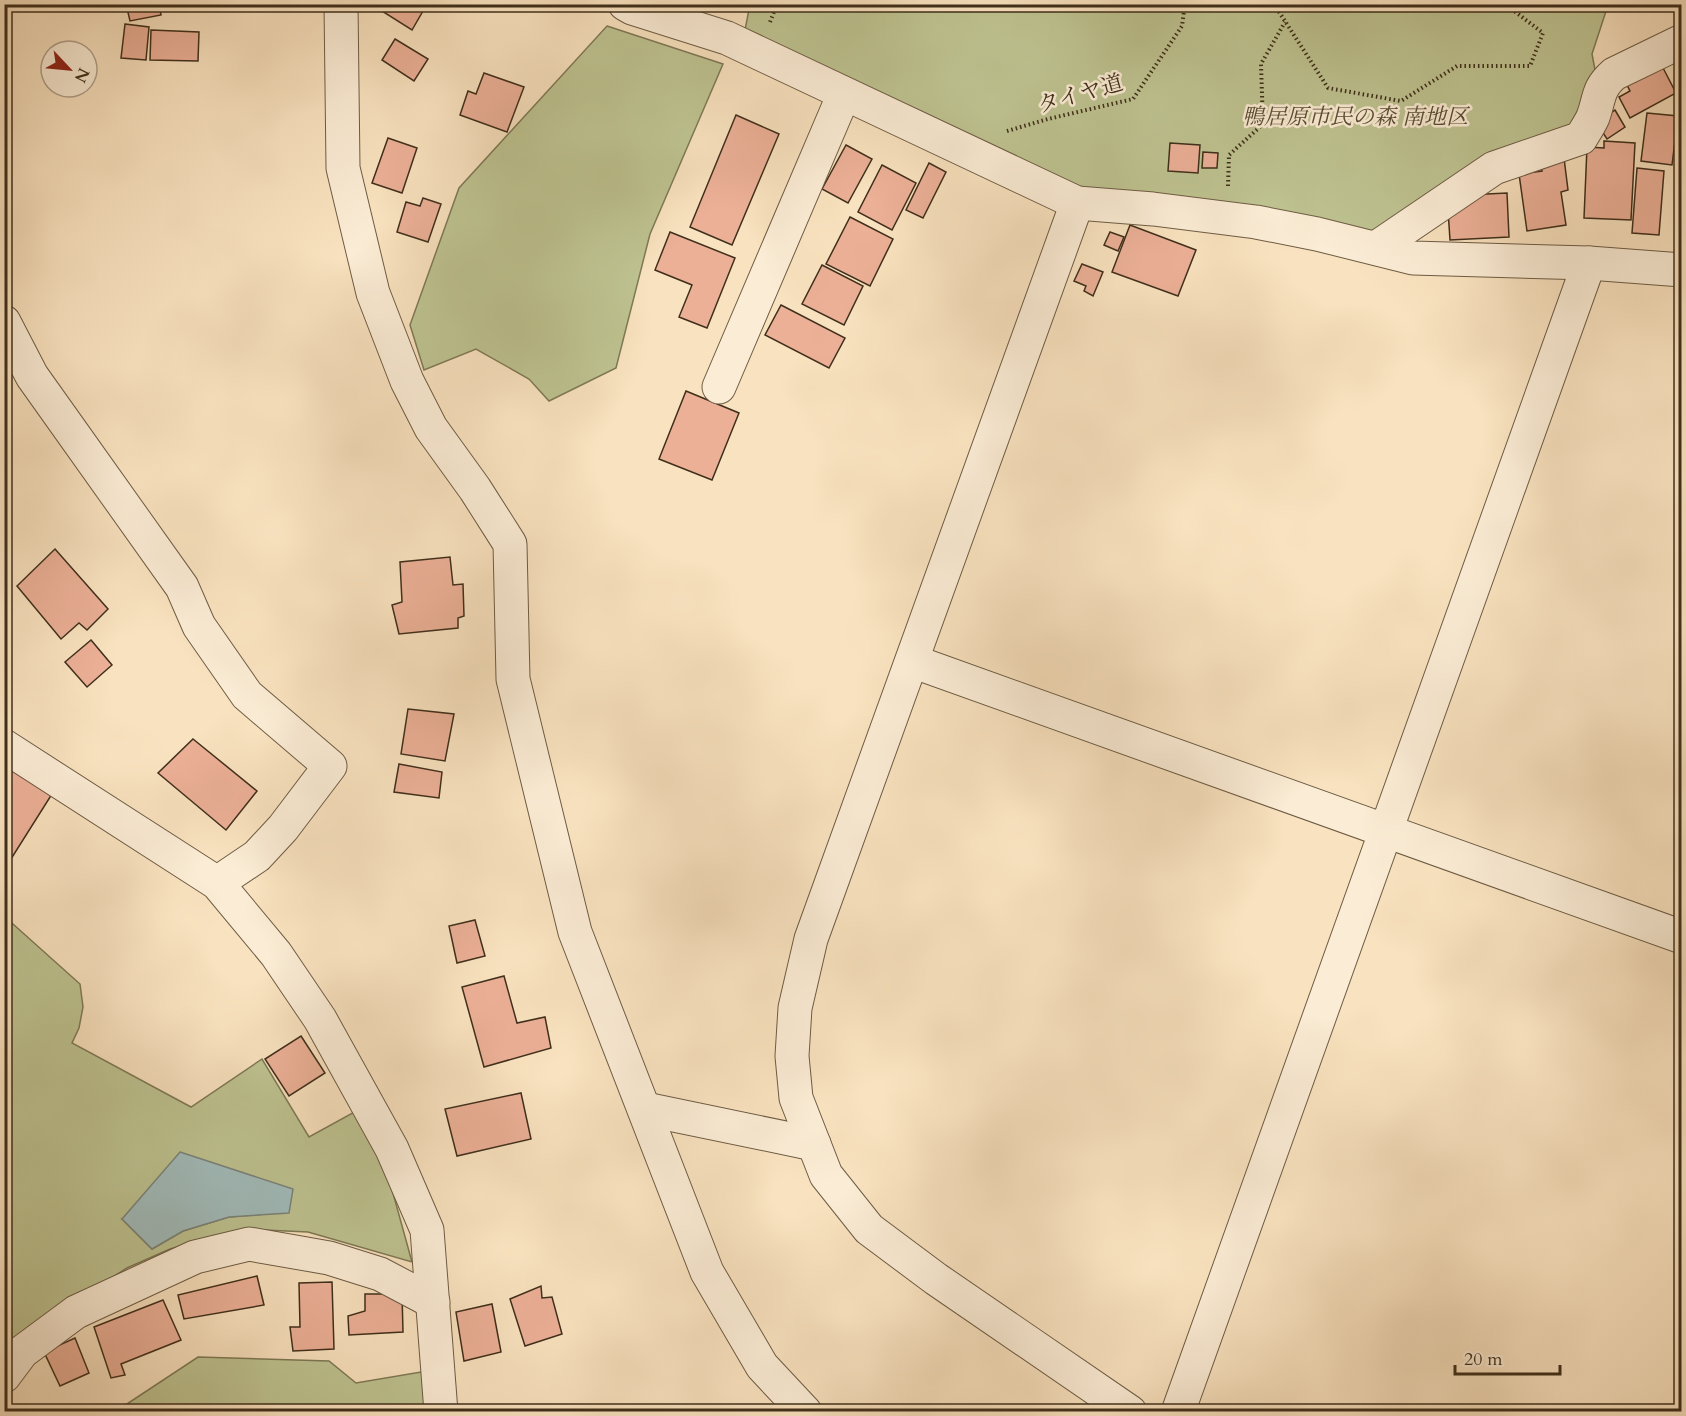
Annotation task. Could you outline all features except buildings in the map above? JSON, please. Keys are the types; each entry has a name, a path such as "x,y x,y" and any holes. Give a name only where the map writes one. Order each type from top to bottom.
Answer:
{"street":[{"path":"341,4 343,168 373,293 407,381 431,428 475,489 510,544 513,679 575,932 707,1272 762,1366 805,1412"},
{"path":"625,4 727,38 1077,203 1153,209 1256,222 1413,258 1589,263 1682,270"},
{"path":"1376,248 1494,168 1581,138 1593,117 1598,94 1614,74 1682,41"},
{"path":"719,387 844,94"},
{"path":"1077,203 811,939 795,1008 792,1056 796,1098 826,1175 869,1229 936,1279 1130,1412"},
{"path":"1178,1412 1589,263"},
{"path":"4,322 32,376 182,586 199,626 247,695 330,766 283,828 257,856 217,883"},
{"path":"912,661 1682,937"},
{"path":"4,746 217,883 276,954 320,1019 392,1149 427,1230 441,1412"},
{"path":"645,1110 814,1144"},
{"path":"4,1376 22,1352 76,1312 195,1257 249,1244 329,1258 380,1274 433,1302"}],"path":[{"name":"タイヤ道","path":"998,134 1048,119 1133,99 1182,26 1185,4"},
{"path":"1274,4 1328,88 1401,101 1457,66 1530,66 1543,33 1505,4"},
{"path":"1228,189 1229,155 1263,124 1261,64 1285,22"}],"green space":[{"name":"鴨居原市民の森 南地区","path":"750,4 1608,5 1592,54 1596,75 1577,131 1378,233 1088,190 745,30"},
{"path":"607,26 723,64 650,234 616,368 549,401 529,379 476,349 424,370 410,325 459,188"},
{"path":"4,916 80,984 83,1007 79,1028 72,1043 191,1107 262,1059 309,1137 358,1110 388,1175 412,1262 308,1232 264,1230 199,1241 170,1249 127,1268 89,1292 5,1356","holes":["289,1212 229,1217 183,1231 152,1249 122,1219"]},
{"path":"198,1357 329,1361 356,1383 421,1372 455,1411 87,1412 127,1404"}],"water":[{"path":"180,1152 293,1189 289,1213 229,1217 183,1231 152,1249 122,1219"}]}
